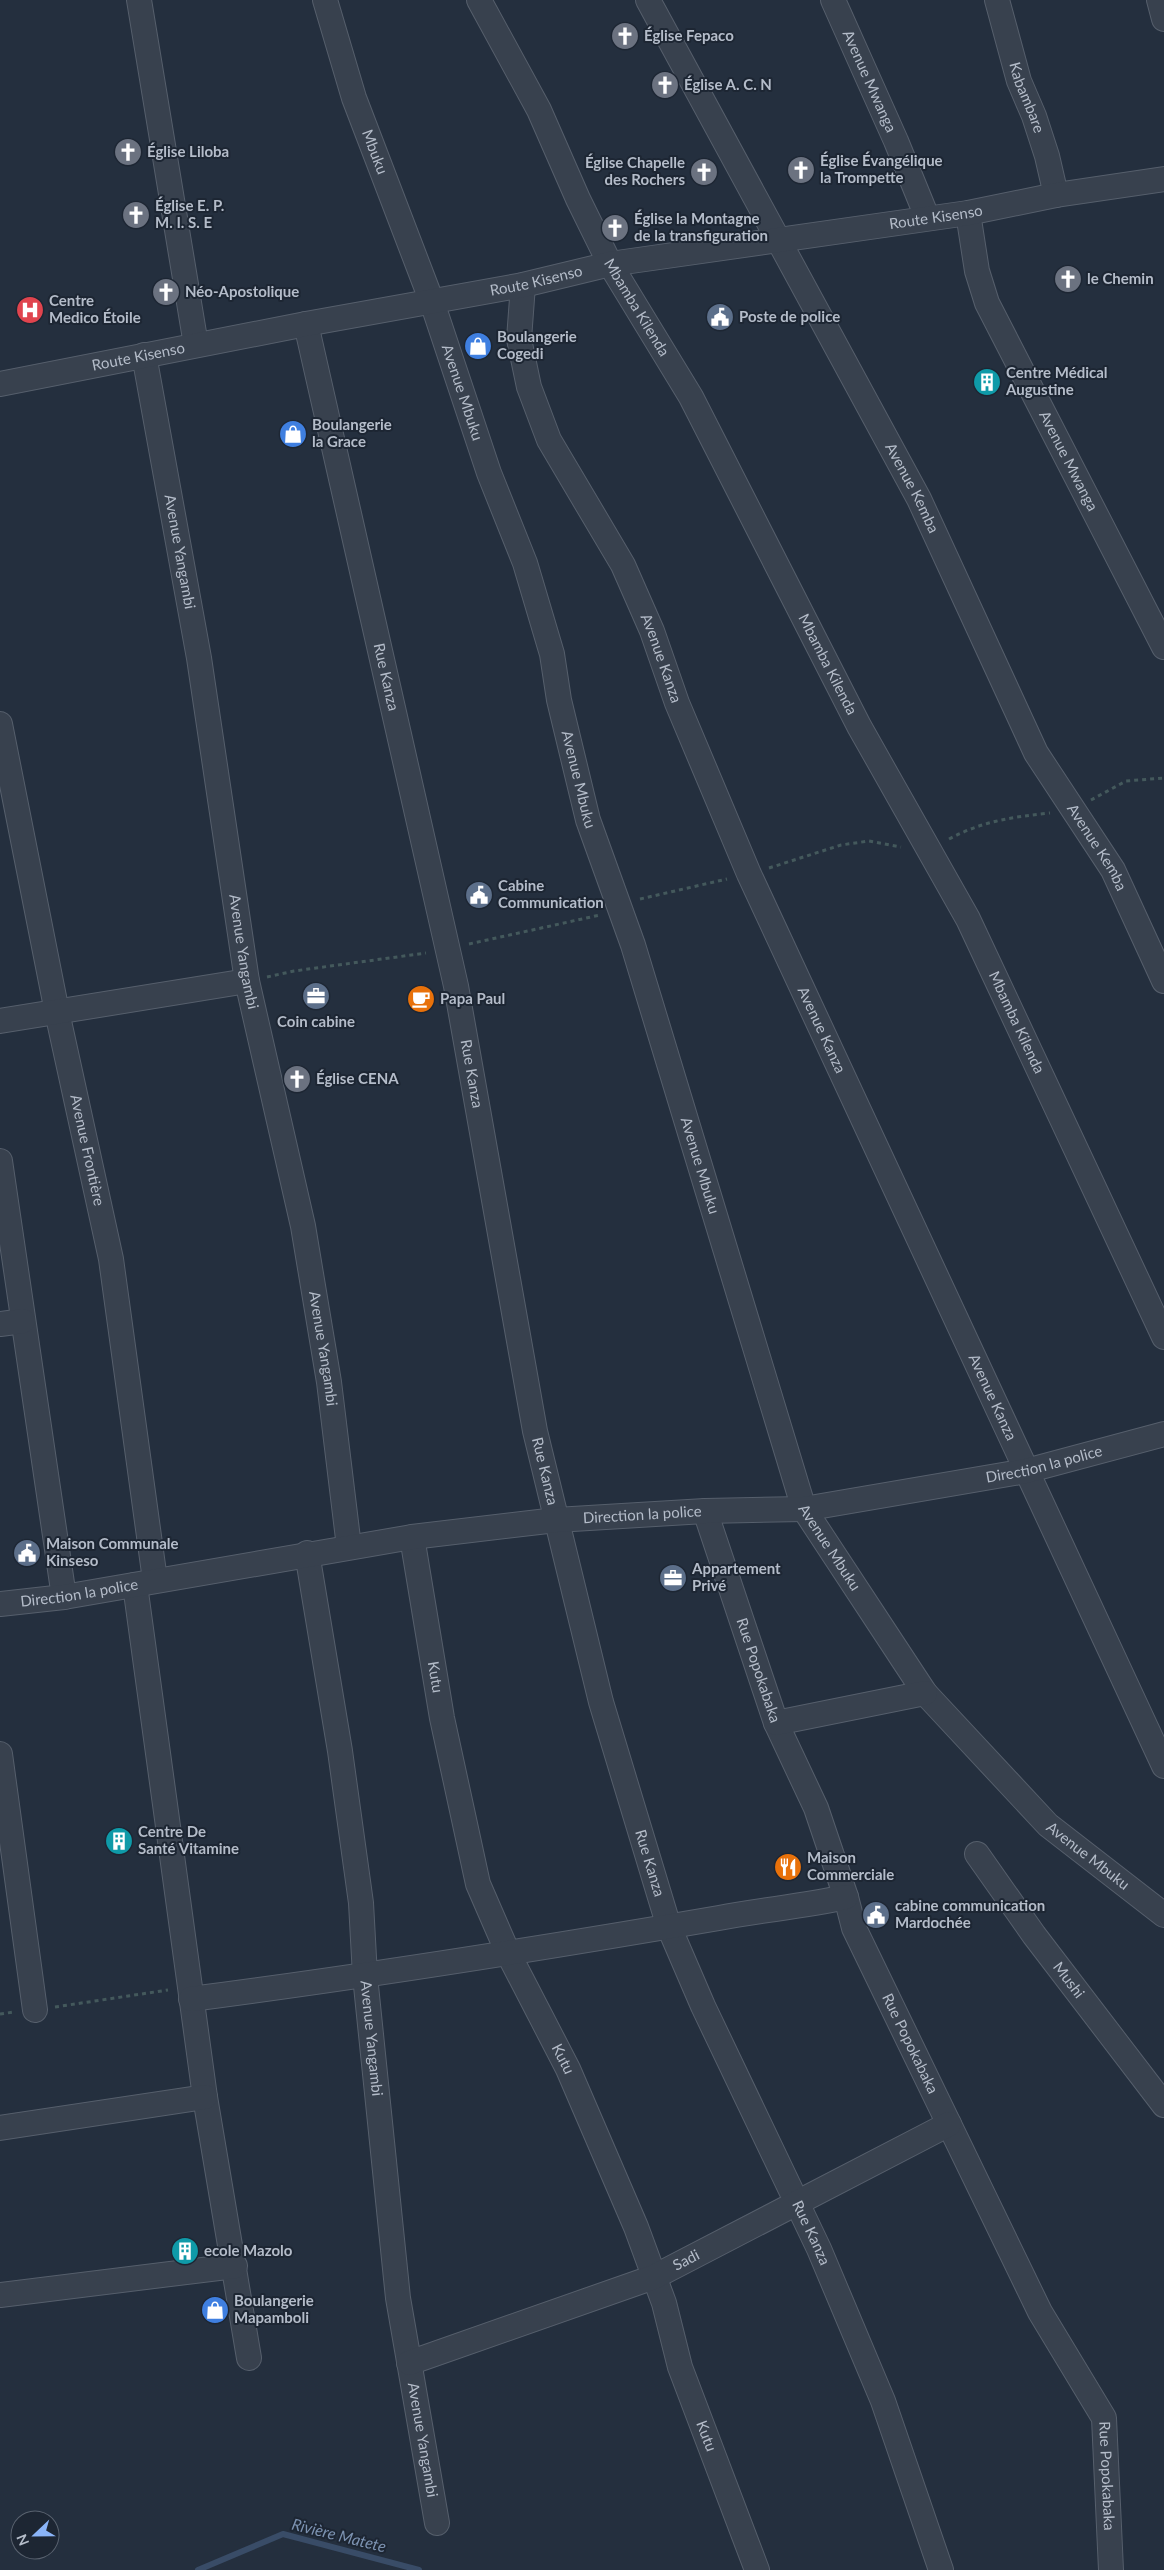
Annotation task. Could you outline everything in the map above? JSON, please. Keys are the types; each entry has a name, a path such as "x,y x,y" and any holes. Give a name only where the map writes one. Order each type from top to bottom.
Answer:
{"street":[{"path":"138,0 196,345"},
{"name":"Mbuku","path":"325,0 354,98 432,302"},
{"name":"Mbamba Kilenda","path":"479,0 539,110 578,199 610,264 691,398 859,726 968,920 1164,1337"},
{"name":"Avenue Kemba","path":"648,0 780,239 919,499 1036,753 1113,870 1164,981"},
{"name":"Avenue Mwanga","path":"833,0 896,141 927,217"},
{"name":"Kabambare","path":"997,0 1019,81 1034,116 1047,156 1056,195"},
{"path":"1159,0 1164,19"},
{"name":"Route Kisenso","path":"0,384 306,324 523,286 610,264 927,217 968,213 1056,195 1163,182"},
{"name":"Avenue Mwanga","path":"968,213 977,271 987,303 1164,647"},
{"name":"Avenue Kanza","path":"523,286 519,339 529,387 549,440 622,565 652,631 677,703 749,874 1102,1637 1164,1766"},
{"name":"Avenue Mbuku","path":"432,302 489,473 525,563 552,654 559,700 588,820 621,908 804,1509 925,1693 1048,1826 1164,1915"},
{"name":"Rue Kanza","path":"306,324 408,766 456,986 535,1431 601,1702 669,1928 703,2006 819,2249 883,2401 941,2570"},
{"name":"Avenue Yangambi","path":"144,355 199,658 247,981 303,1226 329,1382 349,1547"},
{"name":"Avenue Frontière","path":"0,724 57,1012 111,1259 190,1993 249,2358"},
{"path":"0,1021 247,981"},
{"path":"0,1161 11,1322 64,1597"},
{"name":"Direction la police","path":"0,1604 64,1597 412,1537 556,1520 705,1511 804,1509 1026,1471 1164,1434"},
{"name":"Rue Popokabaka","path":"705,1511 776,1723 816,1808 846,1897 854,1928 1040,2312 1104,2418 1111,2570"},
{"name":"Kutu","path":"412,1537 442,1718 478,1884 508,1953 568,2069 636,2227 664,2303 680,2367 757,2570"},
{"name":"Avenue Yangambi","path":"307,1554 340,1751 360,1894 365,1976 398,2298 437,2523"},
{"path":"776,1723 925,1693"},
{"path":"0,1754 35,2010"},
{"name":"Mushi","path":"977,1854 1034,1935 1164,2105"},
{"path":"190,1993 365,1976 669,1928 846,1897"},
{"path":"0,2128 206,2097"},
{"name":"Sadi","path":"409,2363 654,2277 949,2124"},
{"path":"0,2295 235,2266"}],"path":[{"path":"247,981 294,971 395,959 581,920 621,908 650,895 749,874 841,845 869,841 928,851 982,824 1000,819 1075,810 1126,781 1164,778"},
{"path":"0,2014 190,1993"}],"waterway":[{"name":"Rivière Matete","path":"198,2570 283,2534 419,2570"}],"place":[{"name":"Église Fepaco","path":"625,36"},
{"name":"Église A. C. N","path":"665,85"},
{"name":"Église Liloba","path":"128,152"},
{"name":"Église Évangélique la Trompette","path":"801,170"},
{"name":"Église Chapelle des Rochers","path":"704,172"},
{"name":"Église E. P. M. I. S. E","path":"136,215"},
{"name":"Église la Montagne de la transfiguration","path":"615,228"},
{"name":"le Chemin","path":"1068,279"},
{"name":"Néo-Apostolique","path":"166,292"},
{"name":"Centre Medico Étoile","path":"30,310"},
{"name":"Poste de police","path":"720,317"},
{"name":"Boulangerie Cogedi","path":"478,346"},
{"name":"Centre Médical Augustine","path":"987,382"},
{"name":"Boulangerie la Grace","path":"293,434"},
{"name":"Cabine Communication","path":"479,895"},
{"name":"Coin cabine","path":"316,996"},
{"name":"Papa Paul","path":"421,999"},
{"name":"Église CENA","path":"297,1079"},
{"name":"Maison Communale Kinseso","path":"27,1553"},
{"name":"Appartement Privé","path":"673,1578"},
{"name":"Centre De Santé Vitamine","path":"119,1841"},
{"name":"Maison Commerciale","path":"788,1867"},
{"name":"cabine communication Mardochée","path":"876,1915"},
{"name":"ecole Mazolo","path":"185,2251"},
{"name":"Boulangerie Mapamboli","path":"215,2310"}]}
